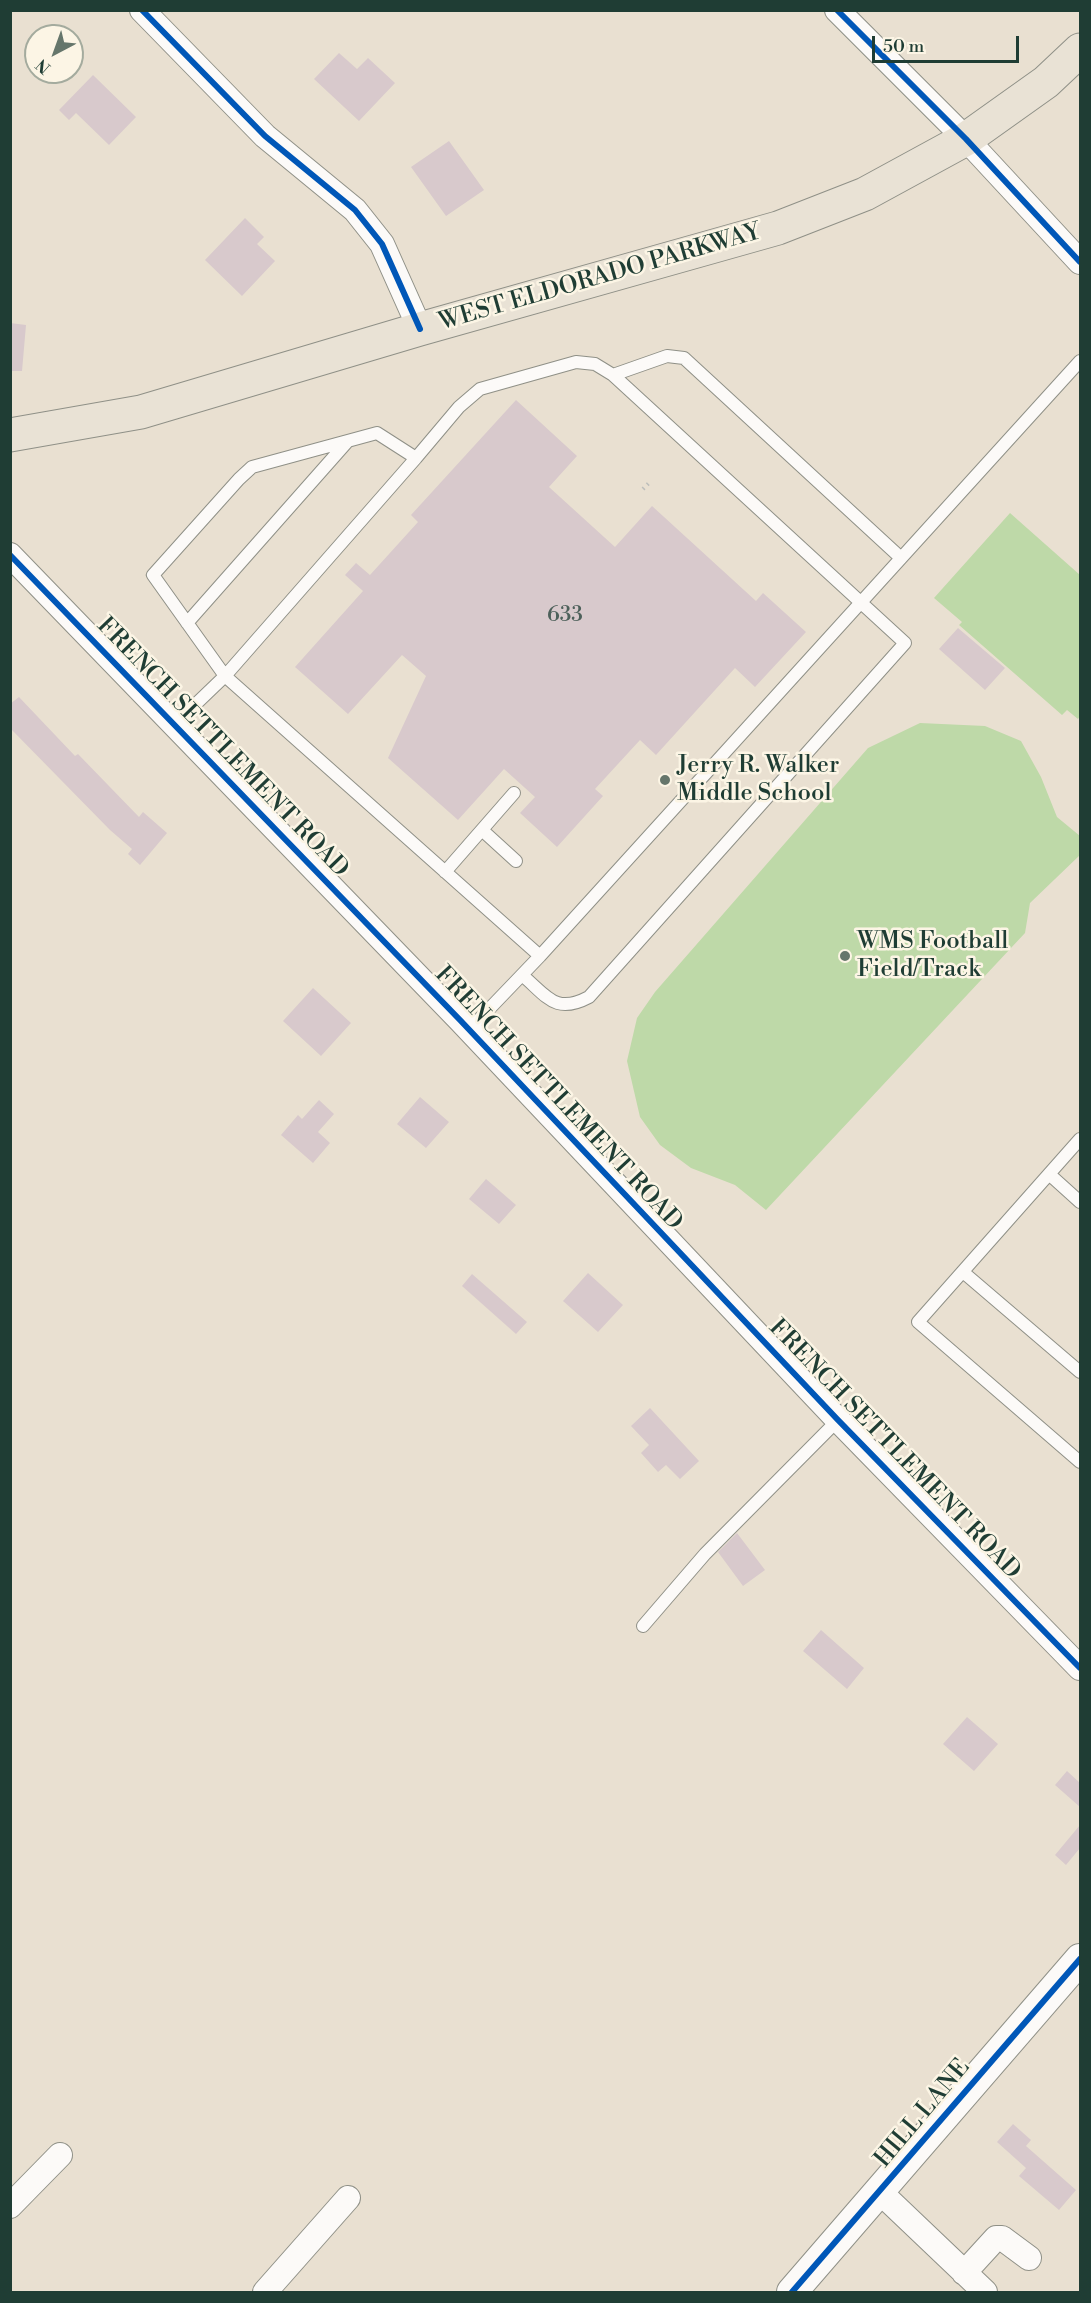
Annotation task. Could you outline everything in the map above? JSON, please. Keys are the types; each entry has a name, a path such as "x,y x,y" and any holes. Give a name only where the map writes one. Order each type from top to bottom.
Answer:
{"main road":[{"name":"WEST ELDORADO PARKWAY","path":"10,435 141,412 420,329 778,228 865,194 966,139 1046,82 1080,50"}],"street":[{"path":"142,10 265,136 355,210 382,244 420,329"},
{"path":"837,10 966,139 1080,262"},
{"name":"FRENCH SETTLEMENT ROAD","path":"10,555 469,1030 838,1420 1080,1668"},
{"name":"HILL LANE","path":"792,2292 1080,1959"},
{"path":"10,2206 60,2155"},
{"path":"880,2192 985,2292"},
{"path":"277,2288 348,2198"},
{"path":"964,2273 996,2238 1002,2238 1029,2258"}],"lane":[{"path":"613,375 667,356 684,358 901,558"},
{"path":"469,1030 540,956 1080,361"},
{"path":"175,724 225,676 459,407 480,389 576,362 595,364 613,375 905,643 589,997 573,1005 556,1004 522,975"},
{"path":"416,458 377,433 252,467 153,575 225,676 540,956"},
{"path":"187,623 348,441"},
{"path":"445,872 514,793"},
{"path":"482,830 516,861"},
{"path":"1080,1138 918,1322 1080,1462"},
{"path":"1049,1174 1080,1202"},
{"path":"963,1272 1080,1372"},
{"path":"643,1626 705,1554 838,1420"}],"path":[{"path":"643,489 650,482"}],"green space":[{"path":"1010,513 1080,575 1080,716 1078,719 1067,710 1062,715 959,625 962,622 934,598"},
{"name":"WMS Football Field/Track","path":"920,723 985,726 1021,741 1041,777 1057,817 1080,836 1080,855 1030,903 1025,933 766,1210 735,1185 691,1168 660,1145 640,1117 627,1061 637,1018 655,992 868,748"}],"building":[{"path":"339,53 357,69 368,58 395,83 359,121 314,79"},
{"path":"93,75 136,117 109,145 76,113 69,120 59,110"},
{"path":"449,141 484,190 446,216 411,167"},
{"path":"245,218 264,237 257,244 275,261 242,296 205,260"},
{"path":"10,323 26,325 22,371 10,371"},
{"name":"Jerry R. Walker Middle School","path":"516,400 577,456 549,487 615,547 652,506 756,601 763,593 806,632 755,687 735,668 656,755 640,740 595,789 603,796 557,847 520,813 535,797 504,769 458,820 388,758 426,676 402,655 348,714 295,667 363,591 345,575 356,563 370,575 418,522 411,515"},
{"path":"958,628 1005,668 985,690 939,649"},
{"path":"19,697 75,756 78,754 139,817 143,812 167,833 140,865 128,854 132,849 110,830 10,728 10,704"},
{"path":"313,988 351,1023 321,1056 283,1021"},
{"path":"420,1097 449,1122 426,1148 397,1124"},
{"path":"319,1100 334,1114 318,1132 330,1143 313,1163 281,1135 298,1115 302,1119"},
{"path":"486,1179 516,1205 499,1224 469,1199"},
{"path":"588,1273 623,1305 598,1332 563,1301"},
{"path":"472,1274 527,1322 516,1334 462,1286"},
{"path":"650,1408 699,1461 680,1479 666,1465 658,1472 641,1453 649,1445 631,1426"},
{"path":"737,1533 765,1570 743,1586 718,1552"},
{"path":"821,1630 864,1668 847,1689 803,1651"},
{"path":"967,1717 998,1744 974,1771 943,1744"},
{"path":"1067,1771 1080,1783 1080,1807 1055,1785"},
{"path":"1080,1825 1080,1848 1066,1865 1055,1855"},
{"path":"1013,2124 1031,2140 1026,2146 1076,2190 1059,2210 1019,2176 1026,2168 997,2142"}],"cycle path":[{"path":"142,10 265,136 355,210 382,244 420,329"},
{"path":"837,10 966,139 1080,262"},
{"path":"10,555 460,1020 838,1420 1080,1668"},
{"path":"792,2292 1080,1959"}],"place":[{"name":"Jerry R. Walker Middle School","path":"665,780"},
{"name":"WMS Football Field/Track","path":"845,956"}]}
